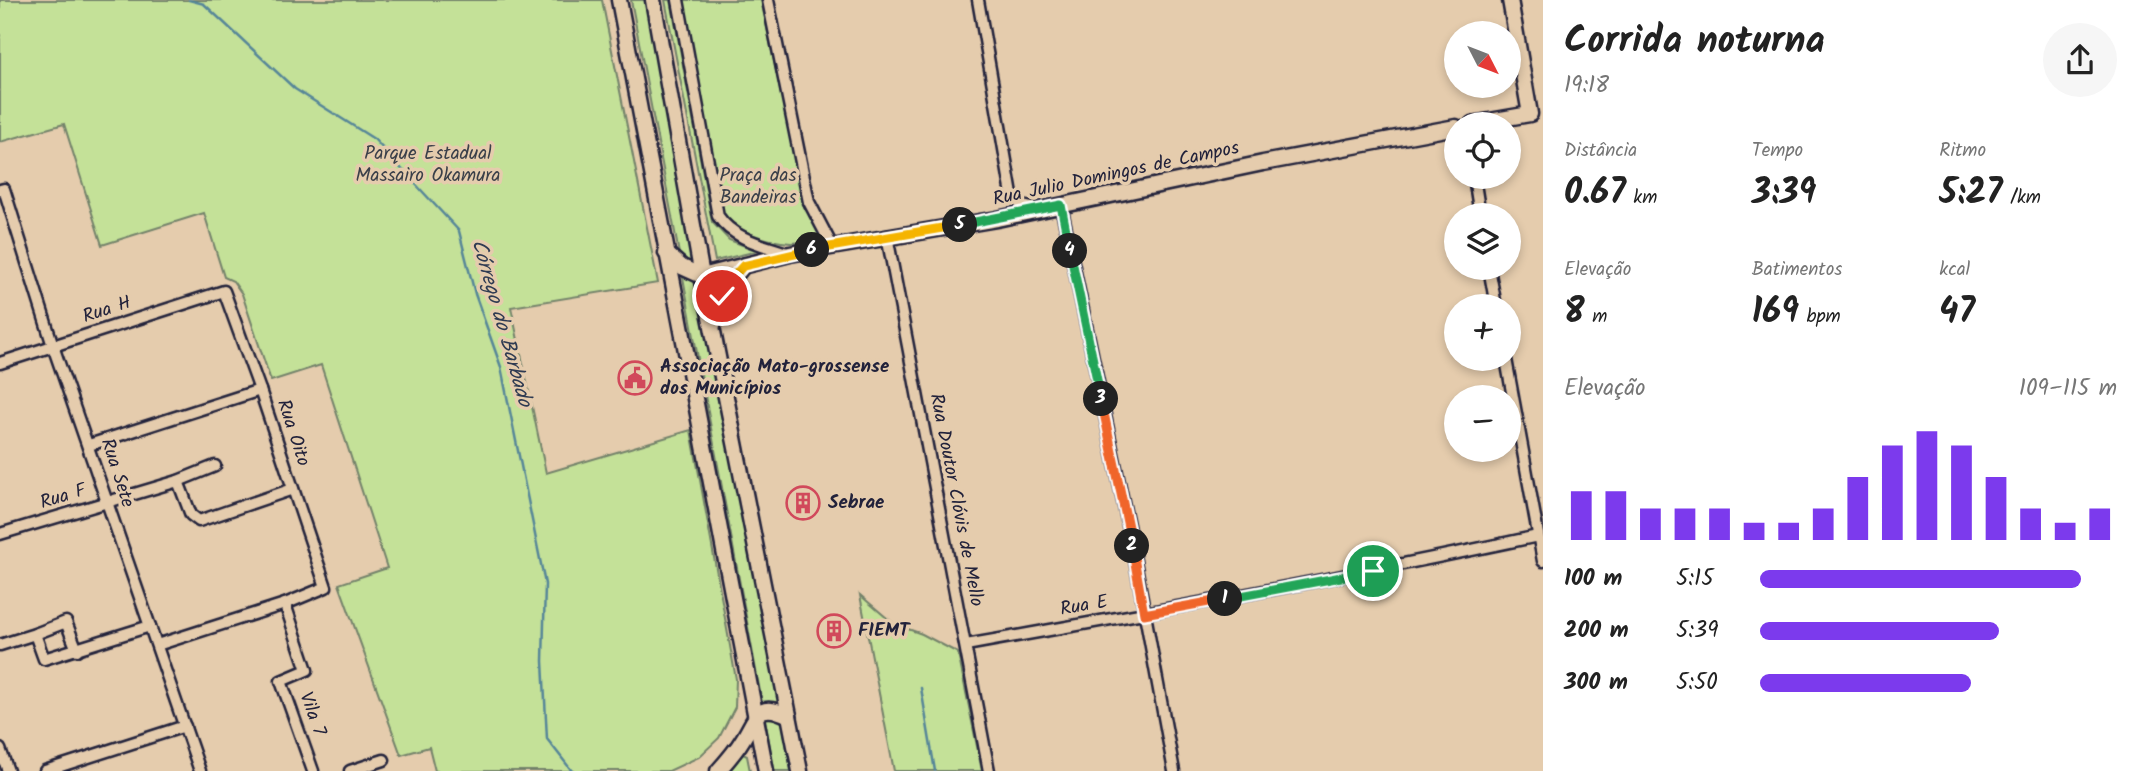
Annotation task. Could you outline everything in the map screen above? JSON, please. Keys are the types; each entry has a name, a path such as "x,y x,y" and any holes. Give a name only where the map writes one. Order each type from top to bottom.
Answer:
{"main road":[{"path":"619,0 766,771"},
{"path":"653,0 702,276 800,771"},
{"path":"1510,0 1530,114 1521,116"},
{"name":"Rua Julio Domingos de Campos","path":"702,276 790,254 997,219 1250,166 1444,129"},
{"path":"666,253 682,267 702,276"},
{"path":"712,326 725,289 743,266"},
{"path":"718,771 745,736 754,716 771,710 789,716"}],"street":[{"path":"678,0 718,216 733,232 746,239 790,254"},
{"path":"768,0 809,202 832,246"},
{"path":"978,0 1012,195 1008,206 997,219"},
{"name":"Rua Sete","path":"0,190 4,189 53,346 200,771"},
{"path":"1012,195 1022,205 1037,210"},
{"path":"1061,205 1174,771"},
{"name":"Rua Doutor Clóvis de Mello","path":"887,236 989,771"},
{"name":"Rua H","path":"0,363 224,291"},
{"name":"Rua Oito","path":"224,291 326,587 285,604"},
{"path":"1508,371 1543,561"},
{"path":"89,445 260,390"},
{"name":"Rua F","path":"1,530 108,502 178,481 215,466"},
{"path":"178,481 191,515 199,520 293,489"},
{"name":"Rua E","path":"966,645 1394,567 1538,536"},
{"path":"157,645 285,604"},
{"name":"Vila 7","path":"285,604 307,670 281,681 313,771"},
{"path":"0,645 66,622 77,650"},
{"path":"35,634 44,659 150,626"},
{"path":"45,771 185,726"},
{"path":"0,749 8,771"},
{"path":"82,760 85,771"},
{"path":"351,771 384,760"}],"green space":[{"name":"Parque Estadual Massairo Okamura","path":"0,0 602,0 658,283 511,307 546,473 691,430 736,679 735,707 719,738 699,757 669,771 435,771 429,747 401,755 339,584 387,568 321,365 271,381 242,294 233,281 224,277 204,213 102,245 64,124 0,142"},
{"path":"631,0 645,0 696,269 680,259"},
{"path":"665,0 671,0 712,222 729,240 758,251 715,261"},
{"name":"Praça das Bandeiras","path":"683,0 761,0 804,202 819,231 818,238 794,243 771,240 744,231 720,214"},
{"path":"682,272 699,279 780,704 763,708"},
{"path":"860,595 894,624 922,634 958,653 982,771 894,771"},
{"path":"764,713 781,715 791,771 774,771"},
{"path":"743,754 747,756 750,771 728,771"}],"waterway":[{"name":"Córrego do Barbado","path":"189,0 204,4 295,89 374,139 459,231 475,294 501,367 545,584 543,661 547,739 572,771"},
{"path":"921,688 935,771"}],"place":[{"name":"Associação Mato-grossense dos Municípios","path":"635,378"},
{"name":"Sebrae","path":"803,503"},
{"name":"FIEMT","path":"834,631"}],"route":[{"path":"722,296 743,266 790,254 997,219 1061,205 1132,544 1144,614 1373,571"}]}
